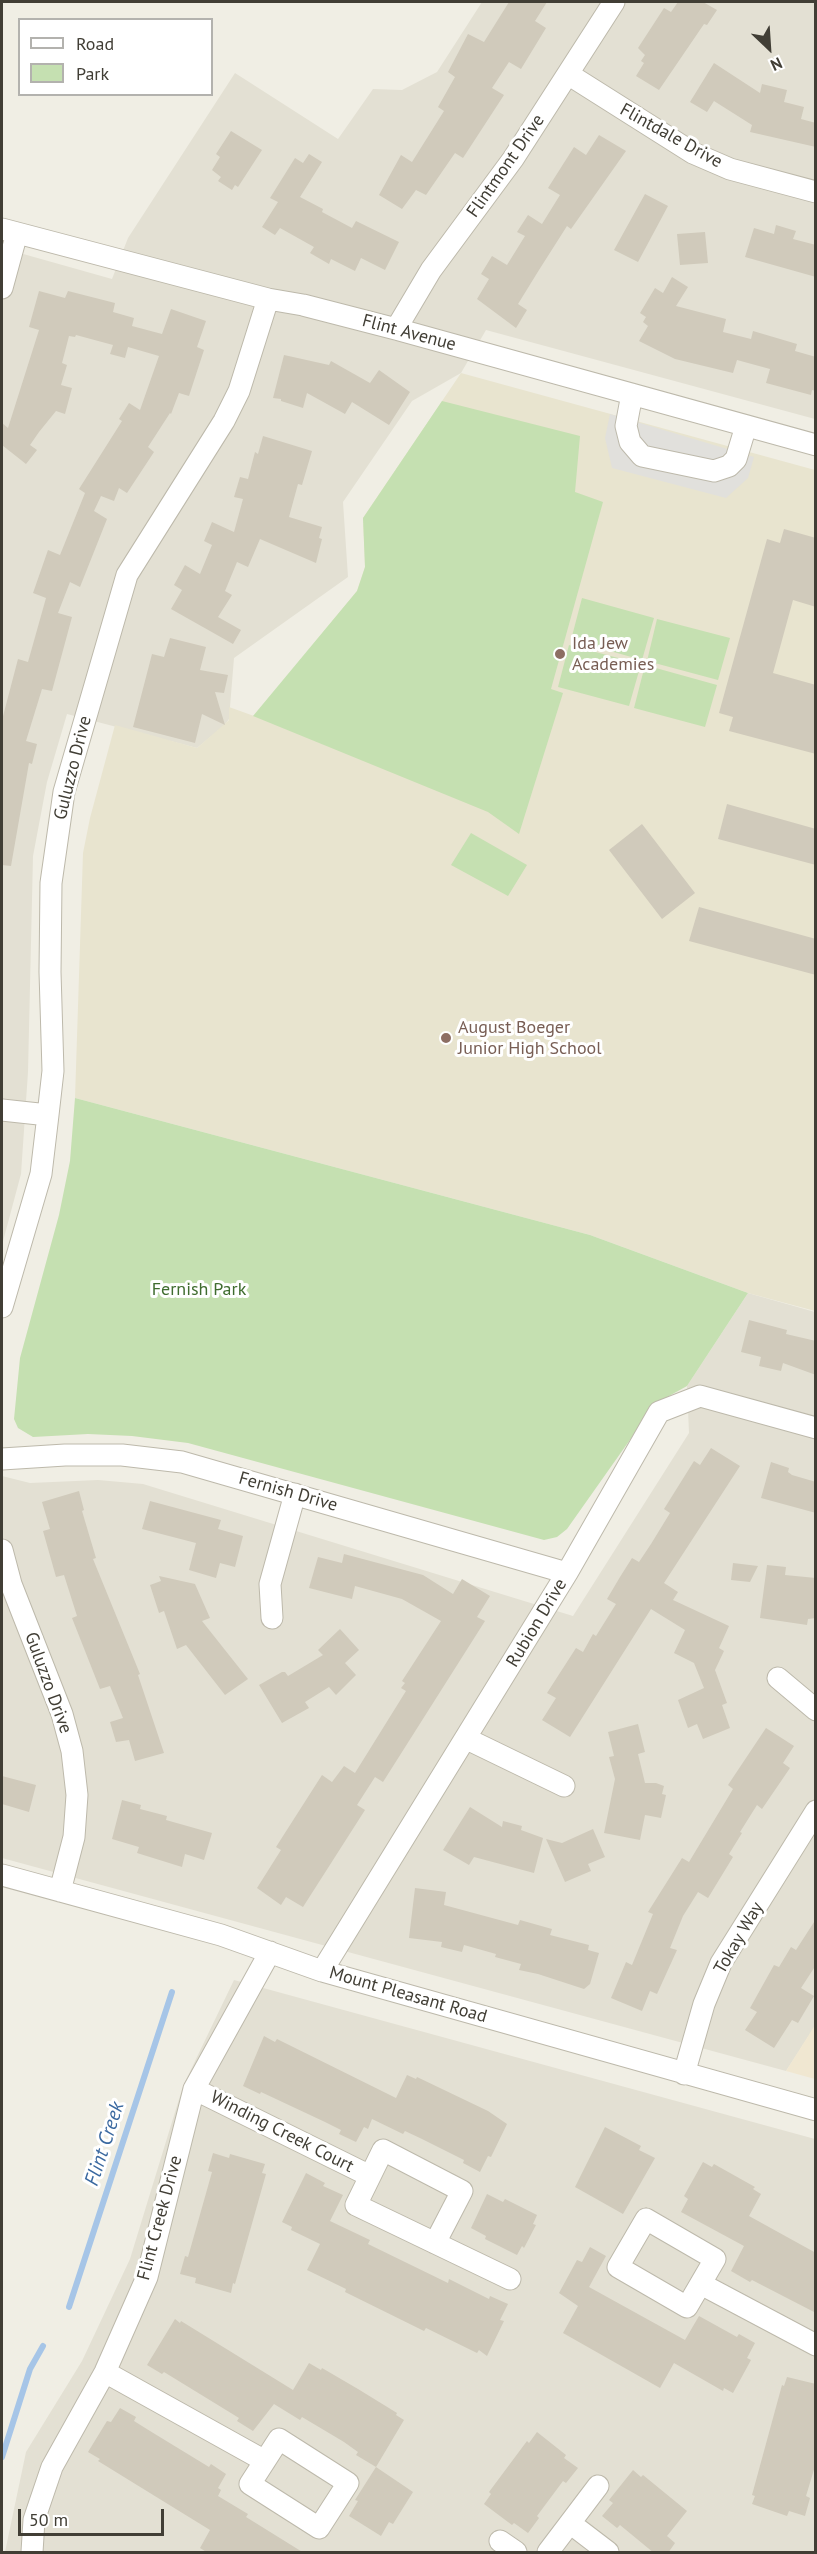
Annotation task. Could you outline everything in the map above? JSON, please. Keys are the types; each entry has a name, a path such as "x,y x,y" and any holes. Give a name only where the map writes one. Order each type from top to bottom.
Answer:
{"street":[{"name":"Flintmont Drive","path":"396,329 431,270 513,159 614,2"},
{"name":"Flintdale Drive","path":"568,74 693,153 730,169 816,192"},
{"name":"Flint Avenue","path":"9,231 268,299 303,305 396,329 816,445"},
{"path":"2,288 9,231"},
{"name":"Guluzzo Drive","path":"2,1307 41,1174 53,1071 50,972 51,883 64,792 127,575 234,401 268,299"},
{"path":"632,394 626,426 630,442 642,456 714,471 729,466 736,459 746,426"},
{"path":"2,1110 48,1115"},
{"name":"Rubion Drive","path":"322,1971 467,1739 567,1573 658,1412 700,1396 816,1428"},
{"name":"Fernish Drive","path":"2,1459 64,1455 122,1455 182,1462 567,1573"},
{"path":"272,1618 270,1584 295,1494"},
{"name":"Guluzzo Drive","path":"2,1550 6,1585 62,1714 72,1751 77,1795 74,1836 60,1890"},
{"path":"778,1678 816,1710"},
{"path":"467,1739 564,1786"},
{"name":"Tokay Way","path":"684,2074 704,2004 721,1963 816,1811"},
{"name":"Mount Pleasant Road","path":"2,1875 221,1935 322,1971 816,2110"},
{"name":"Flint Creek Drive","path":"32,2553 34,2520 52,2467 105,2372 147,2277 194,2089 270,1952"},
{"name":"Winding Creek Court","path":"194,2089 370,2176"},
{"path":"435,2243 462,2191 383,2150 356,2205 435,2243 510,2279"},
{"path":"646,2219 715,2259 701,2284 687,2307 618,2267 646,2219"},
{"path":"701,2284 816,2345"},
{"path":"105,2372 265,2462"},
{"path":"279,2439 348,2483 320,2528 250,2484 265,2462 279,2439"},
{"path":"548,2553 598,2486"},
{"path":"570,2523 608,2553"}],"shaded area":[{"path":"482,2 815,2 815,419 486,330 461,373 412,401 343,502 348,577 234,658 229,719 224,726 197,748 67,714 47,782 33,856 28,1072 21,1174 2,1245 2,248 112,279 128,238 235,73 338,139 373,89 402,90 437,72"},
{"path":"461,373 815,470 815,1311 748,1293 590,1235 75,1098 83,853 115,725 197,748 229,720 229,707 254,716 357,591 365,567 363,518"},
{"path":"610,414 754,457 748,478 726,498 612,468 605,438"},
{"path":"748,1293 815,1312 816,2025 786,2071 2,1858 2,1476 30,1483 98,1480 143,1484 573,1616 689,1433 687,1386"},
{"path":"234,1980 815,2139 815,2552 5,2552 26,2452 82,2361 130,2259 183,2086"},
{"path":"815,2025 815,2079 786,2071"}],"green space":[{"path":"442,401 580,436 575,492 603,502 551,689 563,693 519,834 488,812 253,716 357,591 365,567 363,518"},
{"path":"582,598 654,618 642,660 571,640"},
{"path":"657,619 730,638 718,680 647,661"},
{"path":"569,645 641,664 629,706 558,687"},
{"path":"645,665 717,685 705,727 634,708"},
{"path":"471,833 527,865 508,896 451,865"},
{"name":"Fernish Park","path":"75,1098 590,1235 748,1293 687,1386 669,1396 639,1427 567,1529 557,1537 544,1540 188,1443 132,1436 88,1434 33,1437 18,1428 14,1419 20,1358 59,1215 70,1161"}],"building":[{"path":"509,2 547,2 535,21 546,28 521,69 509,62 492,88 504,95 463,158 455,153 426,195 416,190 402,209 379,195 401,155 412,162 444,111 438,107 455,77 448,72 468,34 484,42"},
{"path":"678,2 703,2 717,10 707,25 704,24 659,90 636,76 644,63 641,61 645,55 638,48 664,8 671,12"},
{"path":"714,63 760,93 762,84 787,90 784,102 804,107 801,119 816,123 816,147 750,132 752,125 714,101 707,112 690,102"},
{"path":"231,131 262,150 238,187 235,185 232,190 218,181 221,177 212,170 220,157 216,154"},
{"path":"599,135 626,151 571,229 567,226 539,270 518,304 527,310 516,328 477,299 489,279 481,274 492,256 507,265 525,236 517,232 528,215 542,224 560,195 548,188 574,147 586,155"},
{"path":"309,154 322,162 300,197 352,228 356,221 399,242 385,270 361,258 355,271 331,259 329,264 310,253 314,247 280,228 275,235 262,227 278,202 270,198 295,158 303,163"},
{"path":"645,194 668,206 638,262 614,250"},
{"path":"776,225 796,231 793,239 816,245 816,277 745,257 754,228 774,234"},
{"path":"705,232 708,263 680,265 677,234"},
{"path":"672,277 688,287 676,306 726,319 723,332 751,339 753,331 797,344 795,351 816,357 816,391 812,390 811,395 766,383 770,369 737,360 733,373 675,359 639,341 648,326 643,322 646,317 640,313 655,288 663,293"},
{"path":"39,291 65,298 68,291 115,303 113,312 134,318 132,326 162,334 171,309 206,321 197,347 204,350 189,396 179,393 171,414 148,447 154,452 127,493 119,488 114,501 101,496 94,511 107,519 80,587 70,582 58,613 72,617 52,691 42,689 26,741 37,744 32,764 29,763 11,866 2,865 2,720 18,659 28,662 46,598 33,593 48,550 60,555 85,493 79,489 122,421 119,419 129,403 140,410 159,356 128,347 125,358 110,354 113,345 76,335 75,337 69,336 62,363 67,365 61,385 72,388 65,414 56,411 39,432 30,445 37,450 26,464 2,445 2,423 8,428 39,330 29,327"},
{"path":"284,355 329,365 331,361 370,383 379,370 410,392 389,425 352,402 345,414 307,393 303,408 273,398"},
{"path":"263,436 312,451 302,485 298,484 289,517 322,527 319,538 322,539 316,563 260,539 248,567 237,562 225,591 232,595 218,617 241,630 233,644 171,609 182,590 174,585 185,565 200,574 212,545 204,541 212,522 234,532 243,499 234,497 240,477 248,479 255,452 258,454"},
{"path":"784,529 816,538 816,607 793,600 773,673 816,685 816,754 729,731 733,717 719,713 767,539 780,543"},
{"path":"170,638 206,647 200,670 228,675 224,693 215,692 225,725 202,714 195,743 133,727 152,654 164,657"},
{"path":"727,804 816,829 816,865 718,839"},
{"path":"642,824 695,893 662,919 609,850"},
{"path":"699,907 816,939 816,975 689,941"},
{"path":"749,1320 787,1330 786,1334 816,1341 816,1375 783,1363 781,1371 759,1366 761,1357 741,1352"},
{"path":"711,1448 740,1466 664,1583 678,1592 673,1600 729,1626 719,1648 724,1651 715,1670 727,1703 722,1705 730,1728 703,1739 697,1724 688,1728 678,1700 704,1688 694,1663 674,1653 685,1630 651,1609 570,1737 542,1720 556,1698 547,1693 576,1648 583,1652 593,1634 596,1636 616,1604 607,1599 620,1577 632,1558 639,1562 670,1513 664,1509 694,1461 700,1465"},
{"path":"771,1462 789,1468 788,1472 792,1475 816,1482 816,1513 761,1498"},
{"path":"79,1491 84,1510 82,1511 96,1558 93,1559 140,1674 138,1675 164,1753 135,1761 129,1740 116,1742 110,1722 123,1718 110,1686 100,1689 72,1618 77,1616 64,1575 56,1577 43,1531 50,1529 42,1502"},
{"path":"150,1501 221,1520 218,1529 243,1536 235,1567 220,1563 216,1578 189,1570 196,1543 142,1529"},
{"path":"344,1554 423,1575 453,1594 462,1579 490,1596 477,1617 485,1621 383,1782 375,1777 357,1805 365,1810 303,1907 286,1897 281,1905 257,1888 281,1850 276,1847 322,1775 332,1782 344,1766 355,1773 406,1691 401,1688 405,1683 402,1681 441,1621 402,1599 355,1586 352,1599 309,1588 318,1557 342,1563"},
{"path":"733,1563 758,1566 750,1582 731,1580"},
{"path":"767,1565 786,1567 785,1575 816,1578 816,1618 808,1619 807,1625 760,1618"},
{"path":"159,1576 195,1584 210,1618 202,1621 248,1679 225,1695 186,1645 177,1649 164,1611 159,1613 150,1585 161,1581"},
{"path":"340,1629 359,1650 345,1663 356,1675 336,1695 329,1687 305,1702 309,1708 282,1723 259,1685 282,1672 288,1676 323,1655 318,1650"},
{"path":"638,1724 645,1752 638,1754 645,1783 664,1786 662,1794 666,1795 661,1818 645,1815 640,1840 604,1833 615,1779 609,1757 614,1756 608,1732"},
{"path":"766,1728 794,1746 783,1763 790,1768 762,1809 757,1805 729,1854 733,1857 708,1898 698,1892 683,1916 670,1948 677,1950 657,1994 650,1991 642,2011 611,1998 626,1962 632,1965 653,1914 648,1912 682,1858 689,1862 733,1789 728,1785"},
{"path":"2,1776 36,1785 29,1812 2,1804"},
{"path":"122,1800 141,1805 140,1809 167,1816 166,1820 212,1833 204,1860 185,1854 182,1867 137,1853 139,1847 112,1839"},
{"path":"470,1807 502,1827 503,1821 522,1826 521,1830 543,1838 534,1873 474,1857 469,1865 443,1850"},
{"path":"593,1829 605,1857 588,1864 591,1871 565,1882 546,1839 562,1843"},
{"path":"415,1888 446,1892 444,1905 518,1925 520,1920 552,1929 550,1935 589,1945 588,1950 599,1953 590,1984 584,1989 519,1970 521,1964 464,1945 462,1952 441,1947 442,1942 409,1938"},
{"path":"816,1919 816,1965 801,1988 814,1996 798,2023 792,2020 774,2048 745,2030 757,2012 750,2008 774,1965 779,1967 791,1947 796,1950"},
{"path":"264,2036 275,2042 277,2039 396,2098 407,2075 416,2079 417,2077 488,2111 507,2124 491,2157 488,2156 480,2172 463,2163 464,2160 422,2139 405,2131 403,2134 372,2119 368,2129 364,2127 356,2142 339,2134 341,2130 325,2122 243,2086"},
{"path":"605,2127 641,2146 639,2150 655,2158 623,2214 575,2187"},
{"path":"213,2153 229,2158 230,2154 265,2164 262,2173 266,2174 231,2293 195,2283 196,2278 180,2274 185,2256 188,2257 212,2172 208,2171"},
{"path":"703,2162 712,2167 714,2164 755,2187 753,2189 761,2194 749,2216 816,2253 816,2313 731,2271 744,2246 681,2212 688,2199 684,2196"},
{"path":"306,2173 325,2183 323,2186 343,2195 330,2221 370,2240 368,2244 448,2283 449,2279 489,2299 490,2296 508,2304 500,2320 504,2321 487,2356 479,2350 477,2353 426,2328 424,2331 345,2292 346,2289 307,2270 320,2244 291,2230 292,2227 282,2222"},
{"path":"487,2194 503,2202 505,2199 537,2215 533,2224 536,2225 524,2248 522,2246 517,2255 485,2239 486,2236 471,2228"},
{"path":"590,2247 606,2256 589,2287 685,2340 699,2316 737,2337 739,2334 755,2343 747,2358 751,2360 733,2393 724,2388 723,2391 674,2363 660,2388 563,2333 578,2306 559,2293 577,2260 582,2262"},
{"path":"175,2319 293,2390 309,2363 358,2389 397,2413 396,2415 404,2420 376,2467 356,2455 358,2452 344,2442 302,2417 300,2420 274,2404 253,2431 237,2421 239,2418 164,2372 162,2374 147,2365"},
{"path":"787,2377 816,2384 816,2463 806,2496 810,2498 805,2516 789,2511 787,2516 752,2504 755,2496 752,2495 782,2385 784,2386"},
{"path":"120,2408 136,2417 134,2421 150,2431 209,2467 211,2464 226,2474 218,2488 221,2490 218,2496 248,2514 246,2517 304,2553 208,2553 200,2548 210,2530 98,2461 100,2459 88,2452 107,2421 111,2422"},
{"path":"537,2432 566,2455 564,2458 578,2468 566,2483 563,2481 537,2516 539,2518 528,2533 514,2523 512,2525 484,2504 491,2494 489,2492 527,2441 529,2443"},
{"path":"376,2467 413,2492 393,2524 389,2522 381,2536 349,2516 358,2501 355,2500"},
{"path":"633,2470 641,2477 643,2475 687,2511 667,2536 675,2543 668,2553 654,2553 620,2525 617,2528 602,2516 613,2503 609,2500"}],"waterway":[{"name":"Flint Creek","path":"69,2307 172,1992"},
{"name":"Flint Creek","path":"2,2457 30,2369 43,2346"}],"place":[{"name":"Ida Jew Academies","path":"560,654"},
{"name":"August Boeger Junior High School","path":"446,1038"}]}
